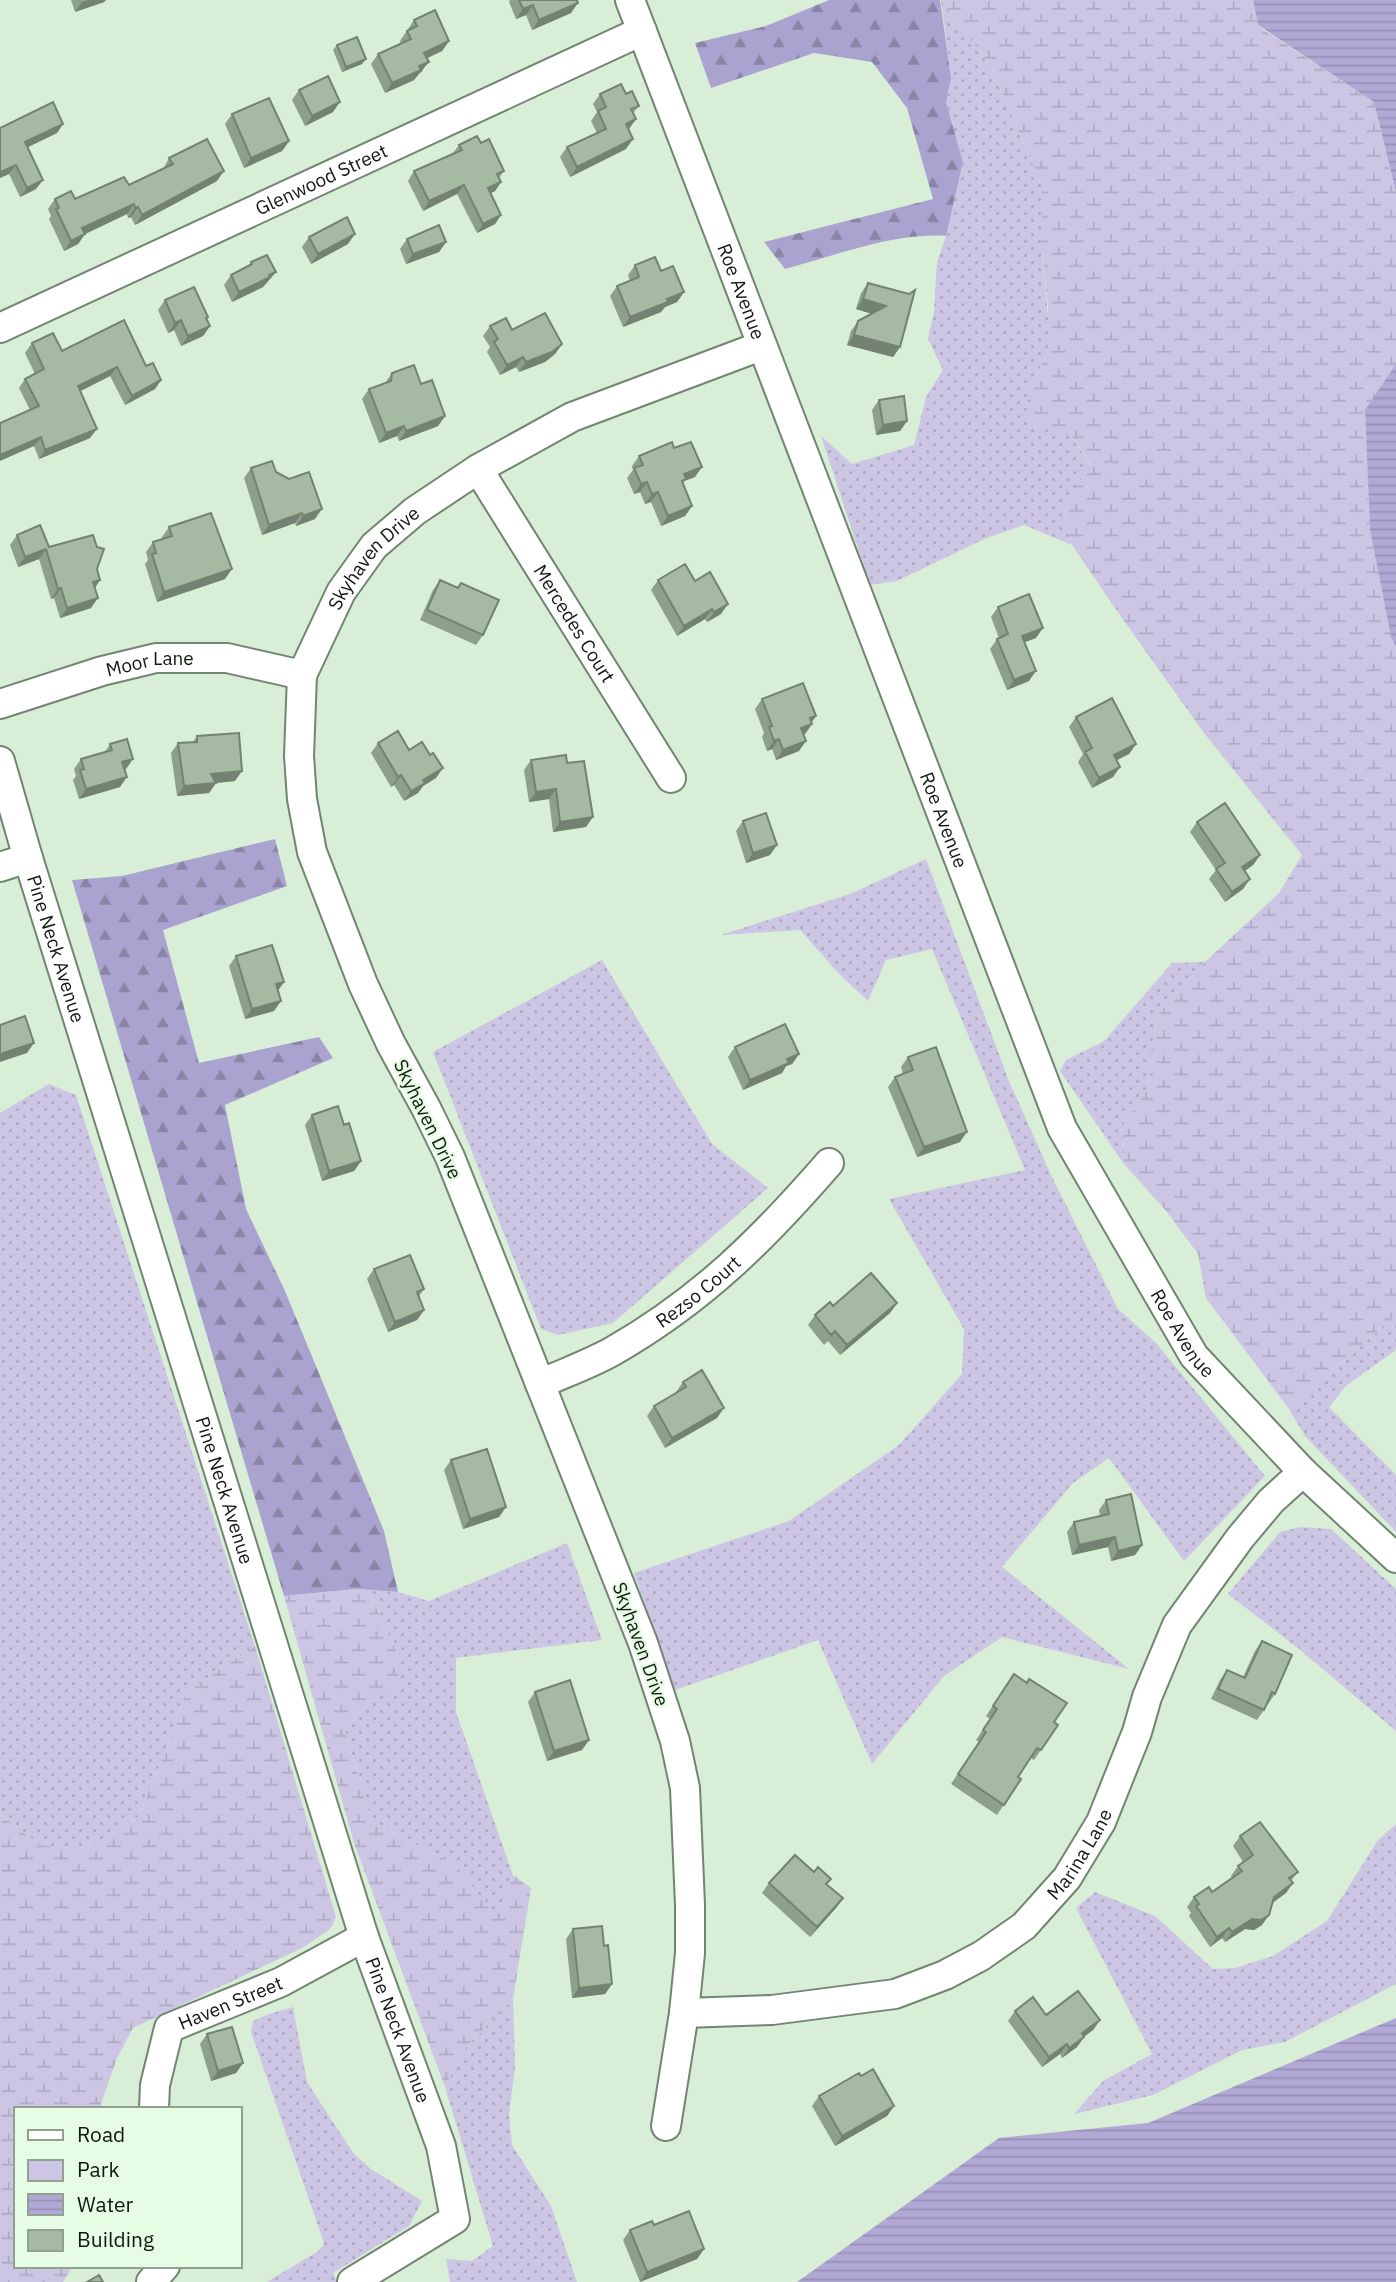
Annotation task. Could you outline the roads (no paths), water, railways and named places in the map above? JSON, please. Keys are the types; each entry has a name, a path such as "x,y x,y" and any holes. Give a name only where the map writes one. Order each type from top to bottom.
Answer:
{"street":[{"name":"Roe Avenue","path":"629,0 1062,1128 1194,1356 1303,1472 1396,1558"},
{"name":"Glenwood Street","path":"0,328 642,31"},
{"name":"Skyhaven Drive","path":"666,2126 684,2013 690,1953 684,1788 675,1741 643,1643 450,1157 363,984 312,852 302,799 299,756 302,675 341,592 374,546 415,511 478,469 572,417 761,346"},
{"name":"Mercedes Court","path":"478,469 671,778"},
{"name":"Moor Lane","path":"0,704 102,671 156,658 227,658 302,675"},
{"name":"Pine Neck Avenue","path":"0,761 364,1937 441,2146 454,2219 352,2282"},
{"path":"0,867 28,858"},
{"name":"Rezso Court","path":"540,1384 611,1352 712,1284 775,1225 829,1163"},
{"name":"Marina Lane","path":"684,2013 772,2010 895,1994 945,1975 981,1956 1024,1926 1067,1878 1101,1822 1137,1732 1147,1696 1177,1625 1240,1538 1271,1501 1303,1472"},
{"name":"Haven Street","path":"154,2107 155,2085 169,2028 281,1982 364,1937"},
{"path":"151,2282 163,2268"}],"water":[{"path":"1253,0 1396,0 1396,192 1374,102 1258,25"},
{"path":"1396,364 1396,647 1391,637 1370,530 1365,410"},
{"path":"1396,2018 1396,2282 797,2282 999,2138 1148,2123"}]}
